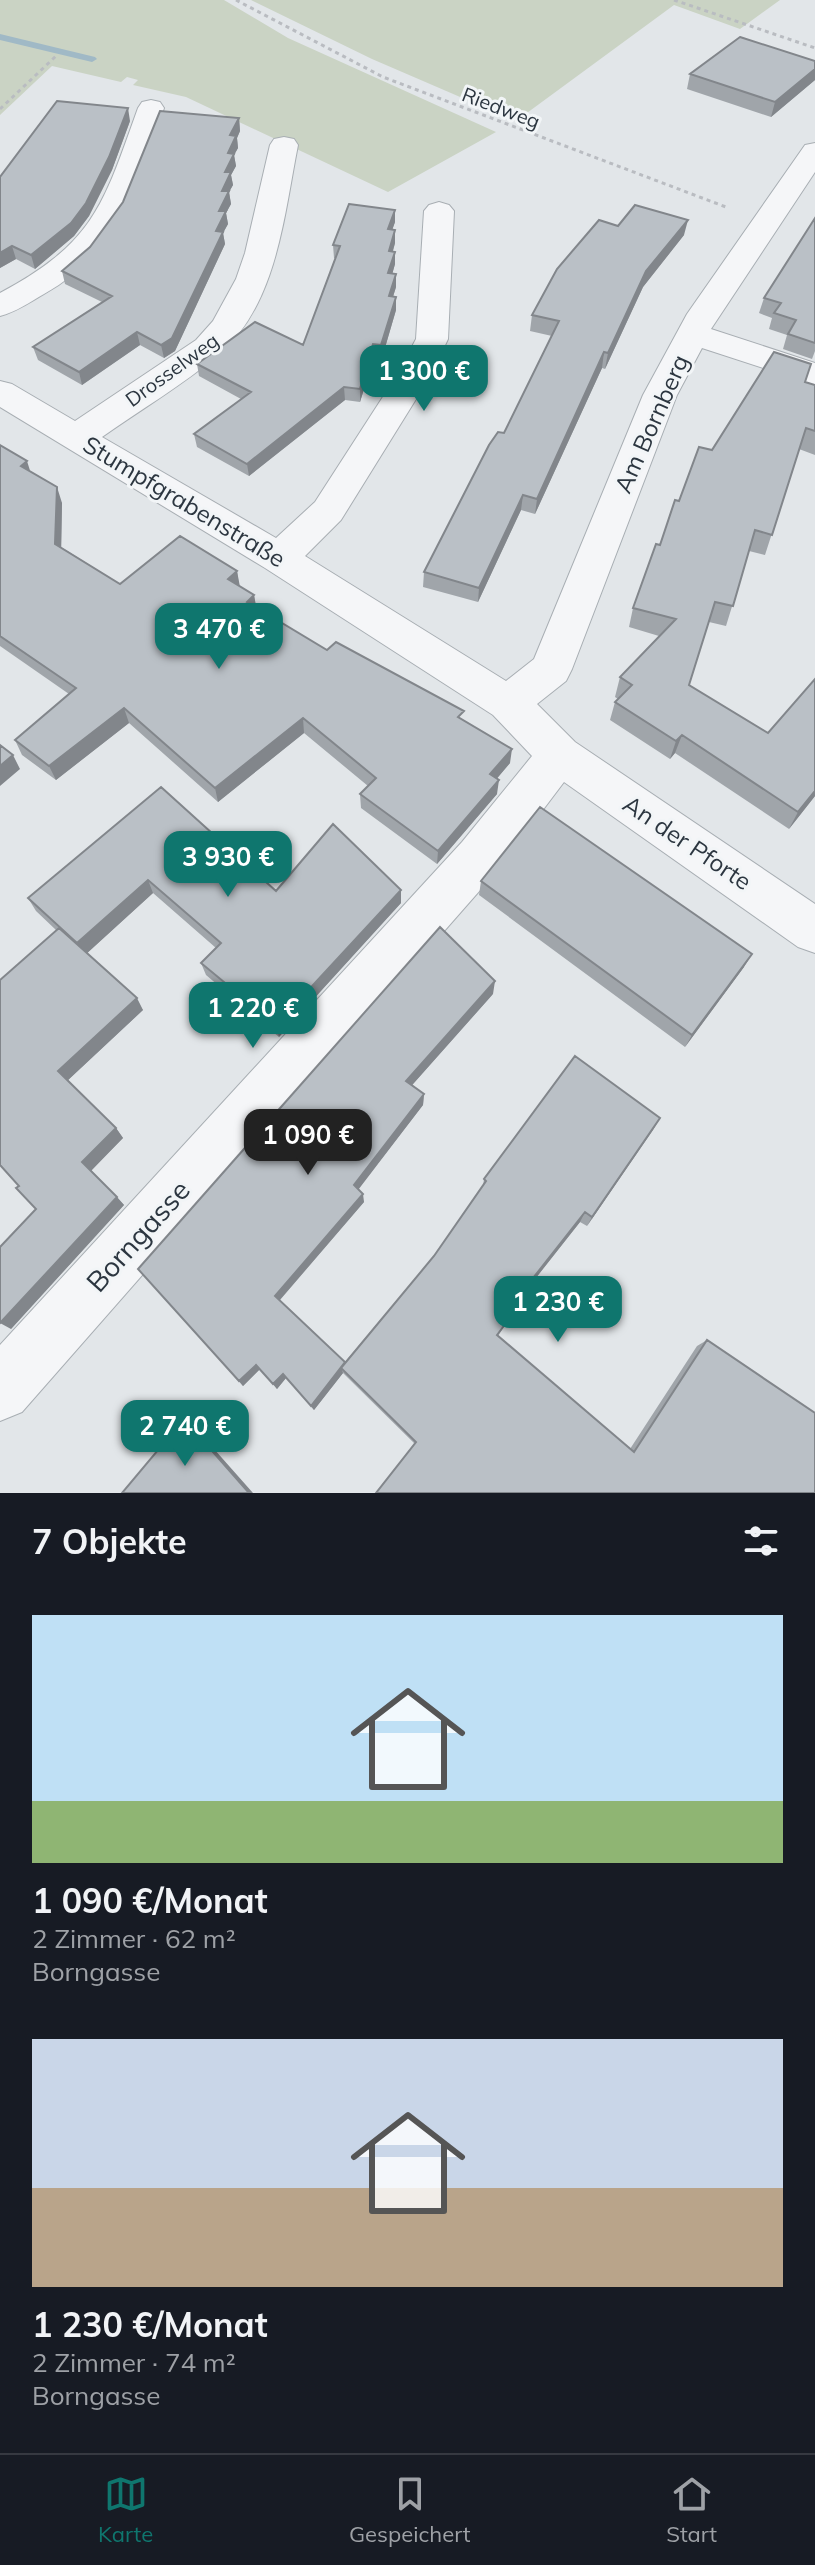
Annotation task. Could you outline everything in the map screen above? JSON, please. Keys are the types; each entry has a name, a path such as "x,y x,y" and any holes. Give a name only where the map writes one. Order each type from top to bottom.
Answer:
{"street":[{"path":"0,306 76,259 94,240 122,192 151,108"},
{"name":"Drosselweg","path":"77,437 208,347 226,330 240,305 261,251 284,145"},
{"name":"Am Bornberg","path":"508,703 551,669 660,395 693,334 764,221 815,152"},
{"path":"279,558 328,511 414,375 432,339 439,211"},
{"path":"693,334 815,374"},
{"name":"Stumpfgrabenstraße","path":"0,392 279,558 508,703 559,755"},
{"name":"An der Pforte","path":"559,755 815,931"},
{"name":"Borngasse","path":"0,1390 479,857 559,755"}],"path":[{"name":"Riedweg","path":"236,0 383,77 764,221"},
{"path":"674,0 815,48"},
{"path":"0,109 56,56"}],"green space":[{"path":"0,0 224,0 288,38 496,132 388,192 186,97 133,85 138,80 127,77 121,82 52,66 0,115"},
{"path":"251,0 780,0 740,29 674,5 516,121 372,59"}],"building":[{"path":"740,37 815,61 815,69 775,102 690,74"},
{"path":"57,101 128,108 109,157 86,203 71,223 31,255 12,246 0,253 0,177"},
{"path":"160,111 239,118 230,135 236,136 228,153 234,154 225,172 231,172 222,191 229,191 219,211 226,211 216,231 223,232 172,338 161,345 137,332 79,372 33,347 112,296 62,271 90,247 123,202"},
{"path":"349,204 395,210 388,229 395,230 389,251 395,252 388,273 396,274 389,296 396,297 381,345 373,344 360,389 344,387 247,464 194,434 251,392 197,364 255,322 303,345 340,246 333,245"},
{"path":"635,205 688,220 646,271 608,353 604,352 537,499 523,495 479,588 424,572 489,445 498,432 504,433 559,321 532,315 557,269 599,220 618,226"},
{"path":"815,218 815,343 788,334 796,320 774,313 781,303 764,298"},
{"path":"774,352 811,364 805,382 815,385 815,431 806,428 772,535 755,530 733,606 715,602 689,685 768,733 815,679 815,791 798,812 682,735 676,741 615,702 632,685 620,677 676,619 633,608 656,544 660,545 675,500 679,501 699,447 712,450"},
{"path":"0,445 27,461 21,466 57,487 55,544 120,584 180,536 237,571 228,579 254,595 247,602 327,650 336,642 464,711 458,717 512,749 490,774 499,780 438,851 360,794 376,778 303,718 215,788 124,708 49,766 15,740 76,688 0,636"},
{"path":"0,745 13,755 0,766"},
{"path":"161,787 276,891 333,824 401,890 276,1025 201,963 221,943 148,880 77,943 28,898"},
{"path":"540,807 752,954 692,1035 481,881"},
{"path":"440,927 495,981 406,1081 424,1094 354,1185 363,1194 275,1296 345,1362 311,1406 283,1374 273,1384 256,1365 239,1381 138,1269"},
{"path":"59,928 137,998 58,1071 116,1128 82,1162 117,1197 0,1323 0,1247 36,1209 0,1165 0,980"},
{"path":"575,1056 660,1118 592,1217 585,1212 504,1315 509,1319 497,1335 634,1452 707,1340 815,1413 815,1493 376,1493 416,1442 341,1368 434,1256 486,1181 484,1179"},
{"path":"184,1419 249,1493 122,1493"}],"waterway":[{"path":"0,37 92,59"}]}
